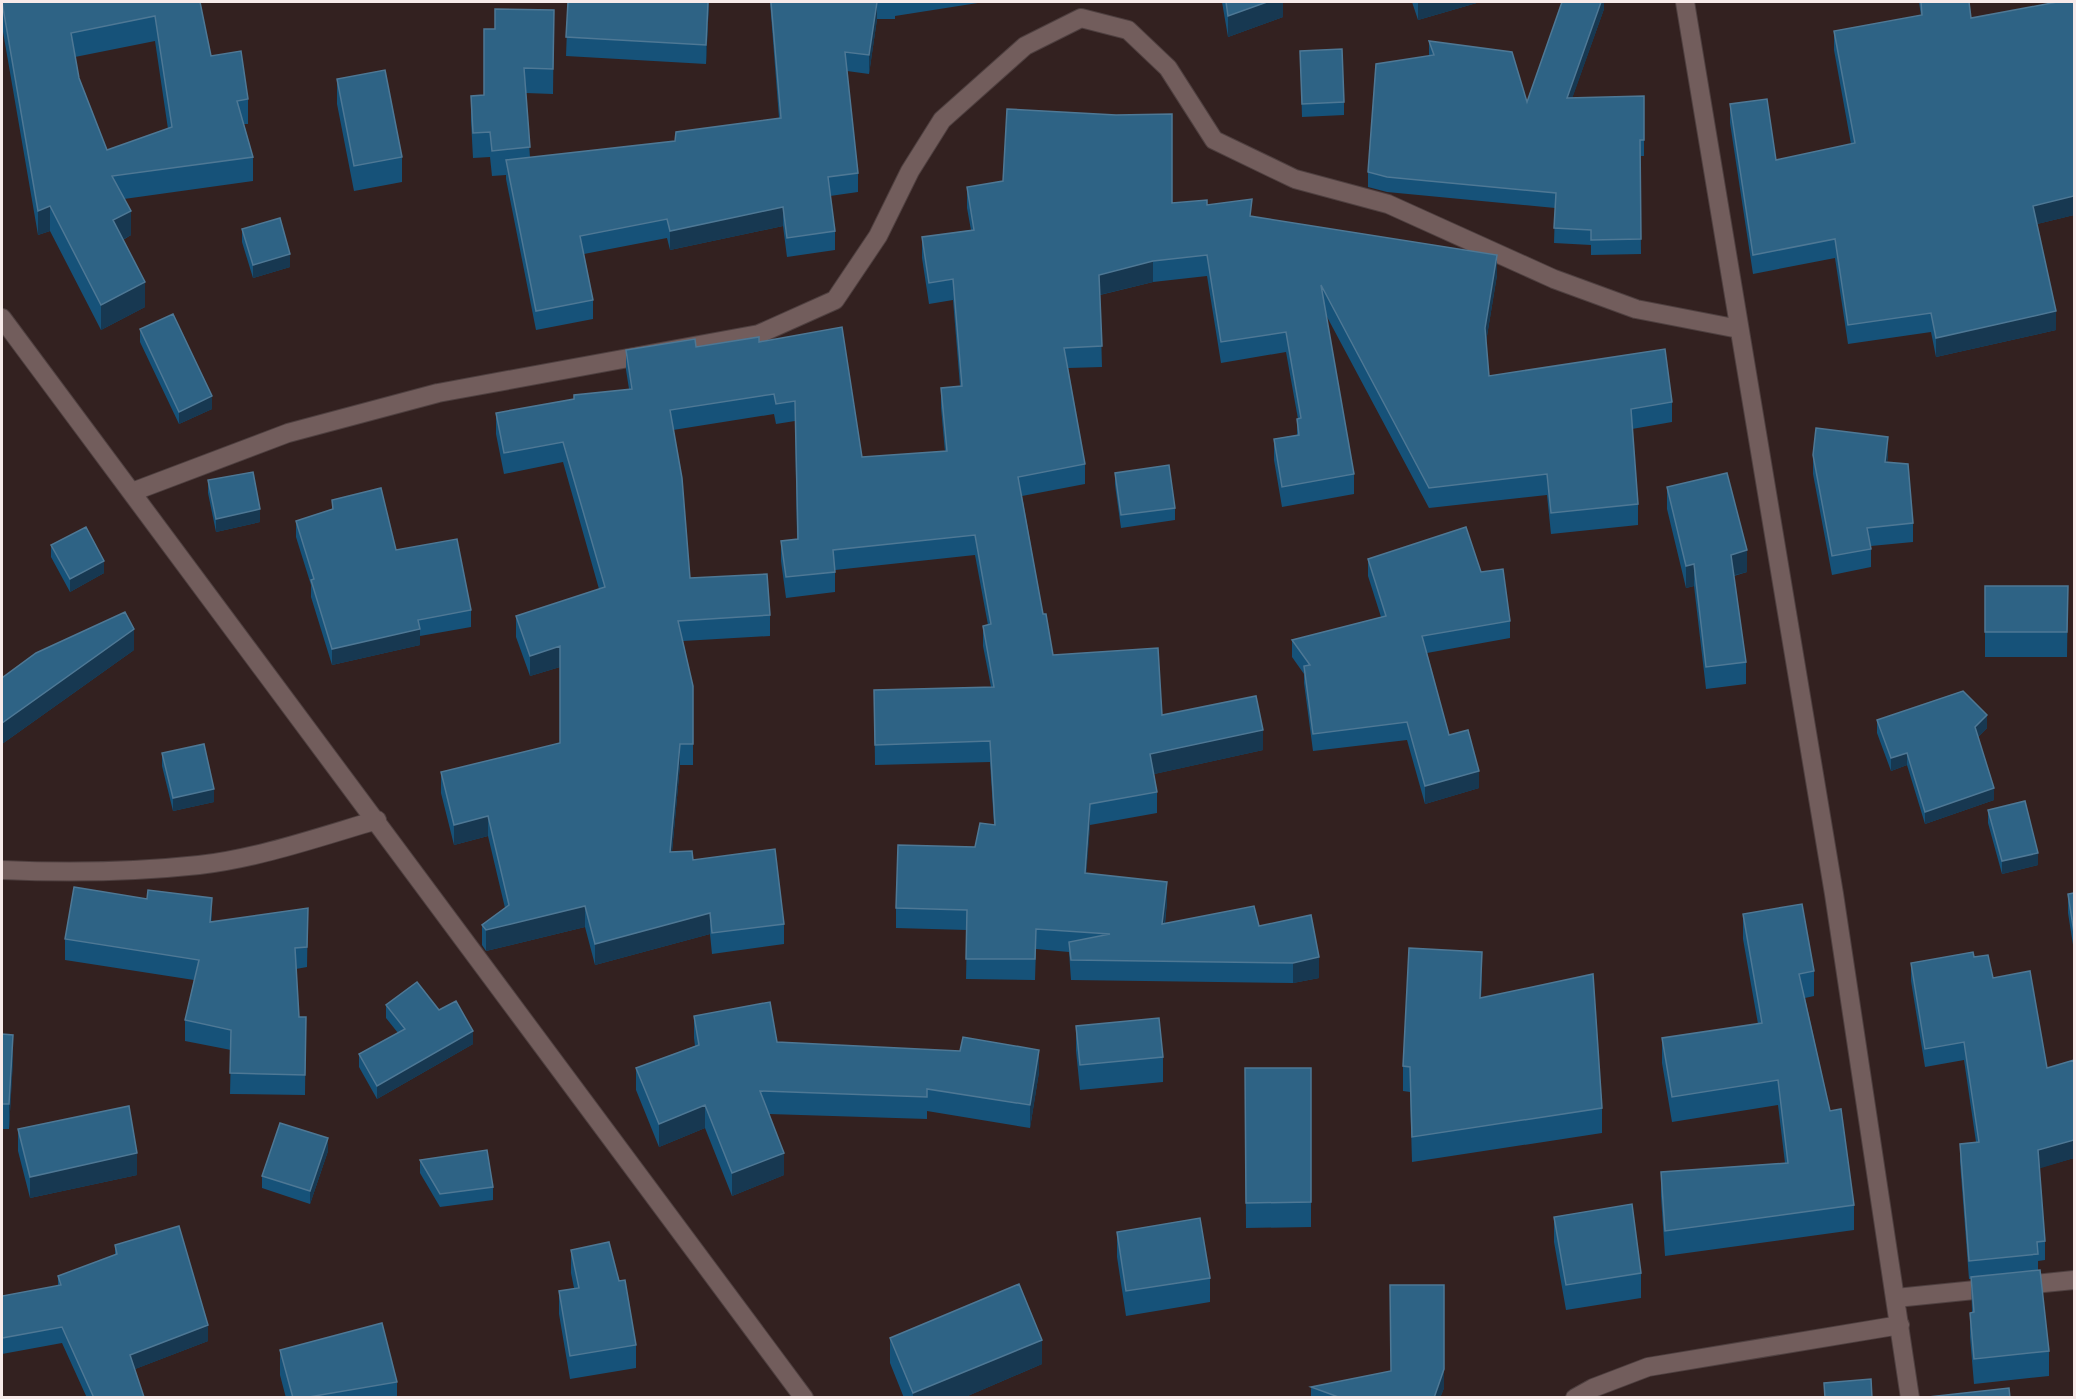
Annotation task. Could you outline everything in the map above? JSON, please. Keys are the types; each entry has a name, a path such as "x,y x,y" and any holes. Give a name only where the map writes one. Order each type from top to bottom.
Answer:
{"street":[{"path":"1685,2 1834,894 1910,1398"},
{"path":"132,492 288,433 438,393 759,333 835,300 878,236 910,171 942,120 1025,46 1081,18 1128,30 1168,68 1214,140 1285,174 1388,204 1554,279 1636,309 1738,329"},
{"path":"2,318 804,1398"},
{"path":"2,870 75,874 200,864 287,846 377,820"},
{"path":"1896,1298 2074,1280"},
{"path":"1575,1398 1593,1388 1648,1366 1900,1325"}],"building":[{"path":"2,2 200,2 211,56 241,51 248,99 237,101 253,157 112,176 131,211 113,220 145,282 101,305 50,206 38,211","holes":["155,16 172,127 107,150 79,78 71,33"]},
{"path":"568,2 708,2 706,45 566,37"},
{"path":"771,2 877,2 869,55 845,52 858,173 828,177 835,231 787,238 783,207 670,231 667,219 580,236 593,300 536,311 506,160 675,141 676,132 781,118"},
{"path":"1226,2 1267,2 1228,16"},
{"path":"1562,2 1601,2 1567,98 1644,96 1644,140 1640,140 1641,239 1591,240 1591,230 1554,228 1556,193 1387,177 1368,172 1376,64 1434,55 1429,41 1512,52 1527,102"},
{"path":"1921,2 1969,2 1971,18 2057,2 2074,2 2074,196 2033,206 2056,311 1936,338 1931,313 1848,325 1835,239 1753,255 1730,104 1767,99 1776,160 1855,143 1834,31 1922,15"},
{"path":"495,9 554,10 553,69 524,68 530,147 492,151 490,132 473,133 471,96 484,95 484,29 495,29"},
{"path":"1342,49 1344,102 1302,104 1300,51"},
{"path":"385,70 402,157 354,166 337,79"},
{"path":"1007,109 1116,115 1172,114 1172,203 1207,200 1207,205 1252,199 1250,216 1497,255 1485,328 1489,376 1665,349 1672,402 1631,409 1638,504 1551,513 1547,474 1429,488 1321,285 1354,474 1282,487 1274,439 1299,435 1297,419 1301,418 1286,332 1221,342 1207,255 1153,261 1099,275 1102,346 1064,348 1085,464 1018,477 1043,614 1046,614 1053,655 1158,648 1162,715 1256,696 1263,730 1150,754 1157,792 1090,804 1085,873 1167,882 1162,924 1254,906 1259,926 1311,915 1319,957 1293,963 1071,960 1069,942 1110,934 1036,929 1035,959 966,959 967,910 896,908 898,845 975,847 980,823 995,825 990,741 875,745 874,690 994,687 983,626 991,624 975,535 833,550 835,572 786,577 781,541 798,539 795,401 776,404 774,394 670,410 682,478 690,578 767,574 770,615 678,621 693,686 693,744 680,744 670,852 692,851 693,860 775,849 784,924 712,933 710,913 595,944 585,906 486,930 482,925 509,905 488,816 454,825 441,772 560,743 560,646 530,656 516,616 605,587 563,442 504,453 496,413 574,399 574,395 632,389 626,350 695,339 696,347 759,337 759,342 842,327 862,457 947,451 941,388 962,386 953,279 929,283 922,237 974,230 967,187 1003,181"},
{"path":"280,218 290,254 253,265 242,229"},
{"path":"173,314 212,396 179,412 140,329"},
{"path":"1816,428 1888,437 1885,462 1908,464 1913,523 1867,528 1871,549 1832,556 1813,455"},
{"path":"1169,465 1175,508 1121,515 1115,473"},
{"path":"253,472 260,509 216,519 208,480"},
{"path":"1727,473 1747,550 1731,555 1746,662 1706,667 1694,564 1686,566 1667,487"},
{"path":"381,488 396,550 457,539 471,610 418,620 420,629 332,649 296,521 333,509 332,500"},
{"path":"86,527 104,561 70,579 51,545"},
{"path":"1466,527 1481,572 1503,569 1510,621 1422,636 1449,735 1468,730 1479,771 1425,786 1407,722 1313,734 1304,666 1310,665 1292,640 1386,616 1368,559"},
{"path":"1985,586 2068,586 2067,632 1985,632"},
{"path":"125,612 134,629 2,723 2,678 36,653"},
{"path":"1963,691 1987,715 1975,727 1994,788 1925,812 1907,753 1891,758 1877,720"},
{"path":"204,744 214,789 173,798 162,753"},
{"path":"2025,801 2038,853 2002,861 1988,810"},
{"path":"74,887 147,899 148,890 212,898 210,922 308,908 307,947 295,948 299,1017 306,1017 305,1075 230,1073 231,1030 185,1020 199,960 65,939"},
{"path":"2074,893 2074,933 2068,894"},
{"path":"1802,904 1814,971 1799,974 1830,1111 1841,1109 1854,1205 1665,1231 1661,1172 1788,1163 1778,1080 1672,1097 1662,1038 1762,1023 1743,914"},
{"path":"1409,948 1482,952 1480,998 1593,974 1602,1108 1412,1137 1410,1067 1403,1066"},
{"path":"1973,952 1974,957 1988,955 1993,978 2030,971 2047,1068 2074,1060 2074,1140 2038,1150 2045,1241 2037,1242 2038,1254 1969,1261 1960,1144 1979,1142 1964,1042 1925,1049 1911,963"},
{"path":"417,982 439,1010 456,1001 473,1031 377,1086 359,1054 405,1029 386,1005"},
{"path":"770,1002 777,1042 960,1051 963,1037 1039,1050 1030,1105 927,1089 927,1097 760,1091 784,1153 732,1173 705,1105 659,1124 636,1068 699,1045 694,1016"},
{"path":"1159,1018 1163,1057 1080,1065 1076,1026"},
{"path":"2,1034 13,1035 9,1104 2,1104"},
{"path":"1245,1068 1311,1068 1311,1202 1246,1203"},
{"path":"129,1106 137,1153 30,1177 18,1129"},
{"path":"280,1123 328,1138 310,1191 262,1176"},
{"path":"487,1150 493,1187 440,1194 420,1160"},
{"path":"1632,1204 1641,1273 1566,1285 1554,1217"},
{"path":"1200,1218 1210,1278 1126,1291 1117,1232"},
{"path":"179,1226 208,1325 130,1355 144,1397 94,1398 62,1327 2,1338 2,1296 61,1285 58,1276 117,1254 115,1245"},
{"path":"609,1242 619,1281 625,1280 636,1345 570,1356 559,1291 579,1288 571,1250"},
{"path":"2040,1270 2049,1351 1974,1359 1970,1313 1974,1312 1971,1277"},
{"path":"1019,1284 1042,1340 913,1393 890,1338"},
{"path":"1390,1285 1444,1285 1444,1369 1434,1398 1341,1398 1311,1387 1391,1371"},
{"path":"382,1323 397,1382 293,1398 280,1350"},
{"path":"1871,1379 1872,1398 1825,1398 1824,1383"},
{"path":"2009,1388 2010,1398 1919,1398"}]}
